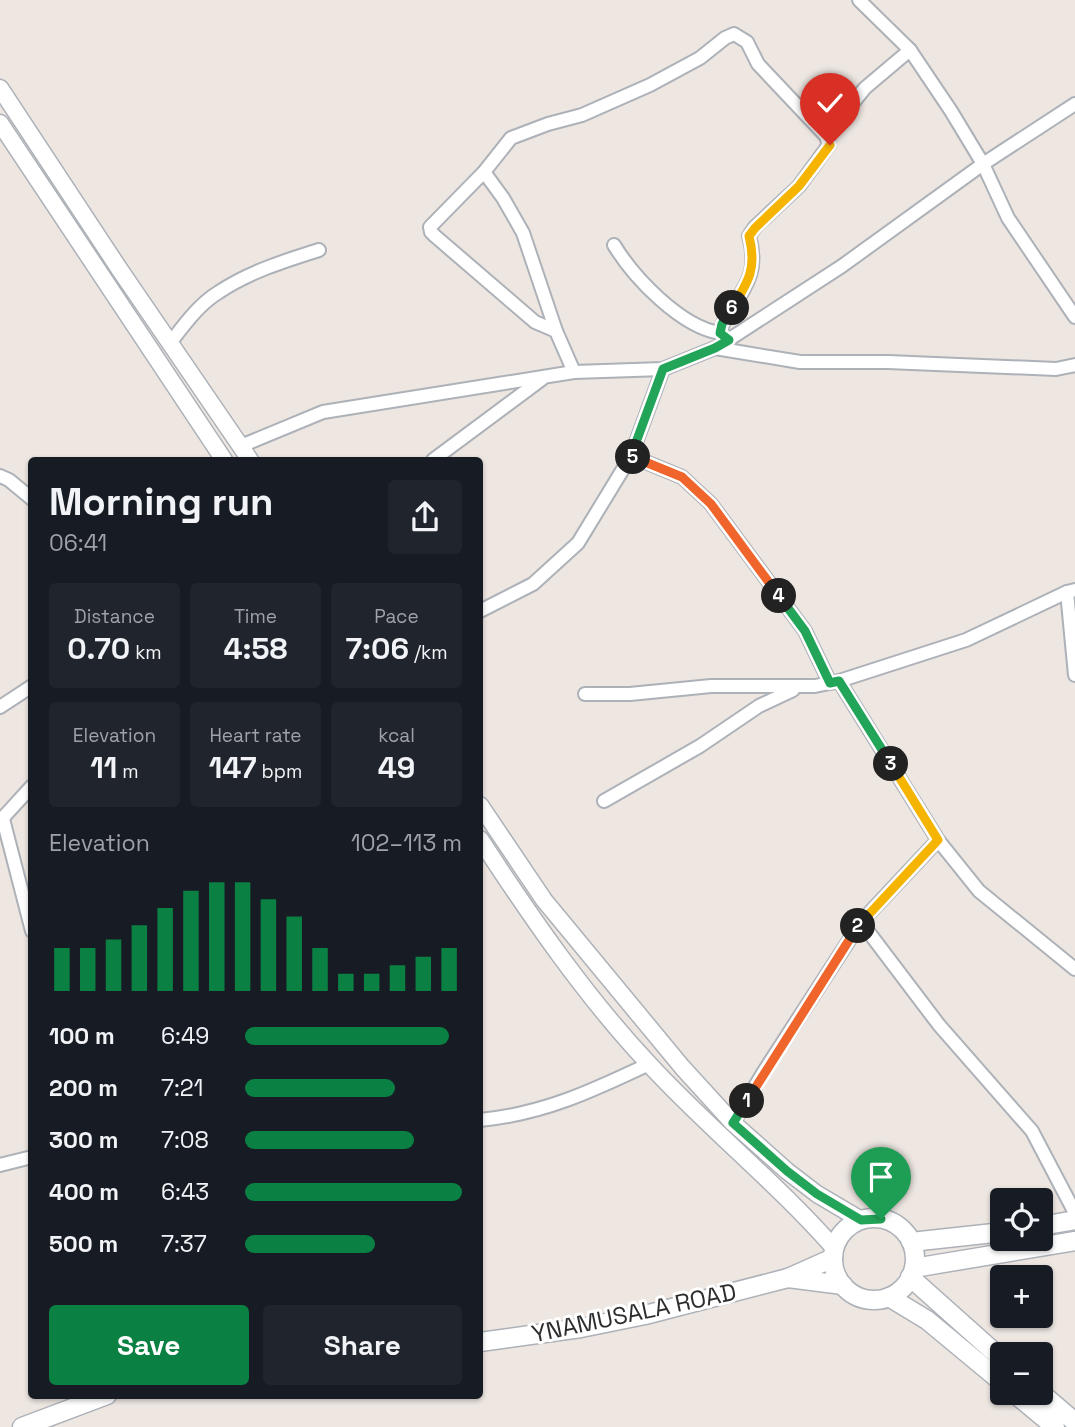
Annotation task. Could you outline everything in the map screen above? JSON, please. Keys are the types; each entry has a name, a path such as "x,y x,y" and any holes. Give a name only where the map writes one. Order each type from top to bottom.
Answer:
{"main road":[{"path":"881,1219 891,1222 906,1234 911,1242 915,1255 912,1273 905,1286 889,1297 859,1297 837,1277 834,1253 844,1231 861,1220 881,1219"},
{"path":"1053,1224 1075,1220"},
{"path":"911,1242 990,1233"},
{"path":"912,1273 1075,1241"},
{"path":"788,1278 834,1253"},
{"path":"912,1273 990,1348"},
{"path":"788,1278 843,1285"},
{"name":"YNAMUSALA ROAD","path":"483,1342 581,1328 645,1315 788,1278"},
{"path":"889,1297 927,1320 990,1373"},
{"path":"22,1427 96,1399"},
{"path":"1053,1403 1075,1422"},
{"path":"1028,1405 1055,1427"}],"street":[{"path":"859,0 910,50 983,164 1009,218 1075,317"},
{"path":"556,331 535,322 430,232 430,226 484,172 511,138 582,115 650,85 699,58 734,34 747,42 758,64 826,136 830,145 799,186 749,236 753,264 749,282 722,324 724,336"},
{"path":"826,136 865,88 910,50"},
{"path":"0,88 248,457"},
{"path":"241,446 323,412 574,372 663,369 715,348 724,336 842,266 983,164 1075,104"},
{"path":"0,123 222,457"},
{"path":"484,172 523,233 556,331 574,372"},
{"path":"614,245 624,262 649,292 698,326 724,336"},
{"path":"170,343 192,316 217,292 265,267 319,250"},
{"path":"715,348 800,362 888,362 1055,369 1075,365"},
{"path":"483,609 533,584 579,543 631,456 663,369"},
{"path":"437,457 544,377"},
{"path":"631,456 682,477 711,504 805,631 834,682 938,840 979,891 1075,969"},
{"path":"0,476 28,496"},
{"path":"585,694 630,694 710,685 800,687 834,682 966,640 1071,591 1075,676"},
{"path":"604,801 700,746 759,706 800,687"},
{"path":"0,707 28,689"},
{"path":"28,791 2,820 28,916"},
{"path":"483,808 544,900 681,1067 733,1123 797,1179 861,1220"},
{"path":"733,1123 861,922 938,840"},
{"path":"483,847 528,911 649,1064 809,1219 834,1253"},
{"path":"861,922 939,1026 1032,1130 1075,1213"},
{"path":"483,1120 516,1116 584,1095 649,1064"},
{"path":"0,1165 28,1158"}],"route":[{"path":"830,145 799,186 749,236 753,264 749,282 722,324 720,333 729,340 663,369 631,456 682,477 711,504 805,631 830,683 839,681 938,840 861,922 733,1123 817,1194 861,1220 881,1219"}]}
